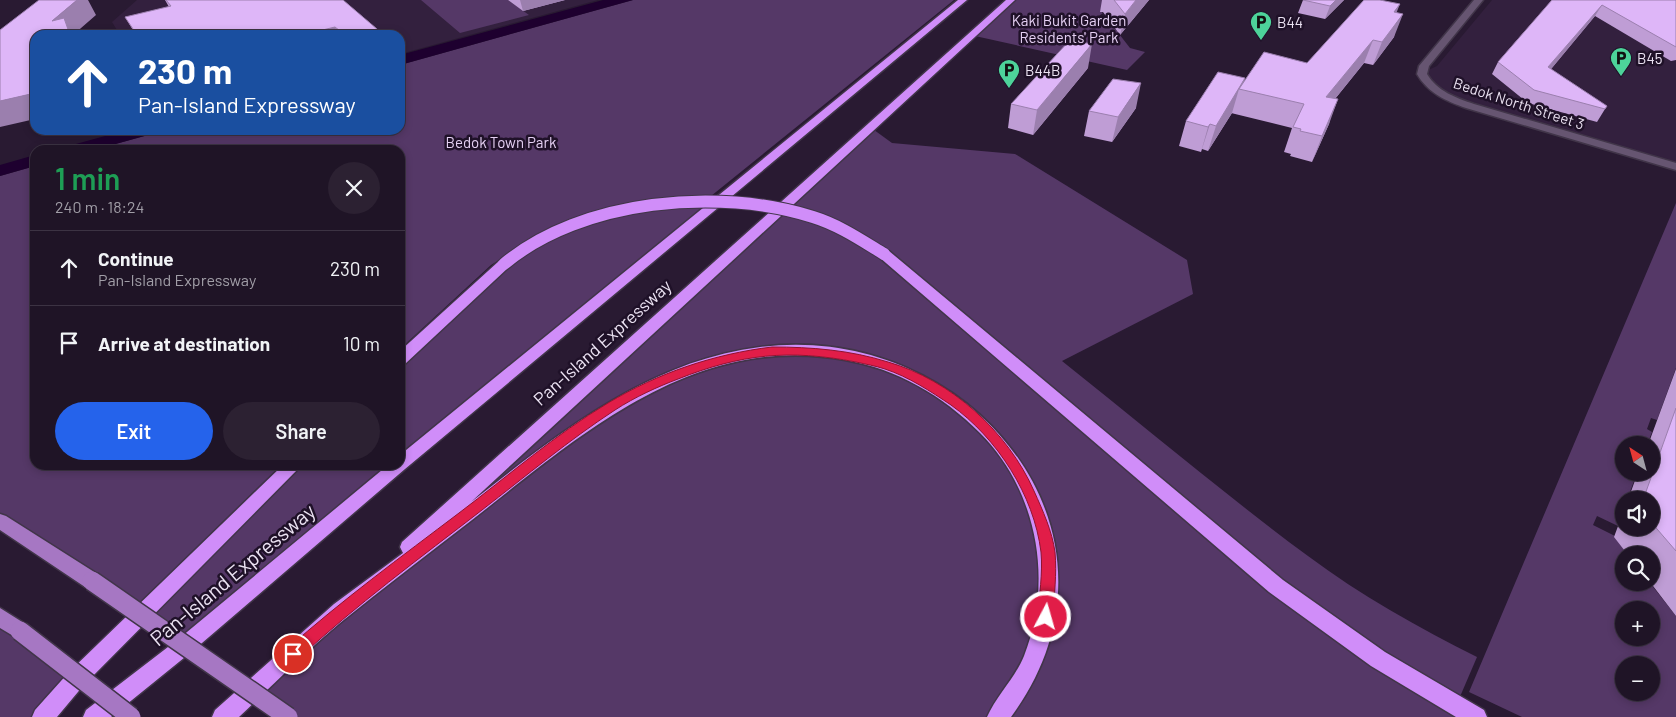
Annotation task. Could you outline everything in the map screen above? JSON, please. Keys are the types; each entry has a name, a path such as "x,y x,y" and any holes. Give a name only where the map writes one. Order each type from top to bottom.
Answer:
{"highway":[{"name":"Pan-Island Expressway","path":"405,459 963,0"},
{"name":"Pan-Island Expressway","path":"223,717 1011,0"},
{"path":"405,355 504,264 547,237 598,218 645,206 708,200 751,202 802,213 841,227 884,254 1276,586 1378,659 1476,717"},
{"path":"335,616 573,433 612,406 639,391 693,368 745,354 792,351 844,356 876,362 903,371 964,408 997,440 1018,470 1031,496 1042,522 1048,551 1049,583 1046,617 1036,655 1019,689 998,717"},
{"path":"43,717 76,680 289,470"},
{"name":"Pan-Island Expressway","path":"94,717 188,642 392,470"}],"main road":[{"path":"0,521 92,581 288,717"},
{"path":"0,617 131,717"}],"street":[{"name":"Bedok North Street 3","path":"1479,0 1423,68 1423,76 1430,86 1449,98 1470,106 1676,167"}],"shaded area":[{"path":"137,0 598,0 405,53 405,30 117,30 112,22"},
{"path":"603,0 633,0 405,64 405,54"},
{"path":"1492,0 1676,0 1676,164 1459,101 1435,86 1424,72 1437,66"},
{"path":"109,135 148,135 112,145 72,145"},
{"path":"30,156 30,167 0,176 0,165"}],"green space":[{"path":"421,0 508,0 529,15 460,33"},
{"name":"Bedok Town Park","path":"633,0 954,0 711,196 693,196 534,238 491,265 405,344 405,145 112,145 148,135 405,135 405,64"},
{"name":"Kaki Bukit Garden Residents' Park","path":"1015,0 1118,0 1100,11 1103,13 1096,18 1109,21 1130,48 1145,52 1127,70 975,36"},
{"path":"870,127 892,143 1015,154 1187,260 1193,294 1062,361 1246,509 1328,570 1390,610 1477,657 1456,706 1476,717 289,717 252,691"},
{"path":"30,167 30,470 276,470 138,604 0,513 0,176"},
{"path":"716,202 405,460 405,355 507,261 610,214"},
{"path":"1676,203 1676,368 1657,420 1651,418 1647,429 1652,432 1650,436 1615,436 1615,481 1634,481 1630,491 1615,491 1615,525 1597,516 1593,525 1615,536 1622,546 1615,546 1615,591 1656,591 1676,616 1676,717 1522,717 1469,692"},
{"path":"289,470 393,470 188,643 145,612"},
{"path":"0,617 76,679 43,717 0,717"}],"building":[{"path":"39,0 77,0 52,21 64,18 68,30 30,30 30,94 0,101 0,30"},
{"path":"166,0 343,0 378,30 339,30 335,27 323,30 134,30 125,17 171,6"},
{"path":"1114,0 1136,0 1125,14"},
{"path":"1303,0 1336,0 1330,6"},
{"path":"1364,0 1380,0 1400,4 1394,12 1403,14 1382,42 1373,40 1326,97 1338,99 1322,136 1300,131 1301,129 1293,127 1304,104 1239,89 1264,52 1307,63"},
{"path":"1552,0 1676,0 1676,47 1602,5 1548,67 1607,106 1605,109 1534,90 1498,62"},
{"path":"1070,40 1092,44 1037,110 1011,104"},
{"path":"1218,72 1245,78 1216,126 1210,124 1208,127 1186,121"},
{"path":"1113,79 1141,83 1118,117 1089,111"},
{"path":"1676,408 1676,551 1660,532 1660,491 1646,491 1650,481 1660,481 1660,453"}],"place":[{"name":"B44","path":"1261,41"},
{"name":"B45","path":"1621,77"},
{"name":"B44B","path":"1009,89"}],"route":[{"path":"293,654 335,616 565,439 612,406 652,384 706,364 750,353 772,351 801,351 855,357 903,371 964,408 983,426 997,440 1018,470 1042,522 1048,551 1049,583 1046,617"}]}
